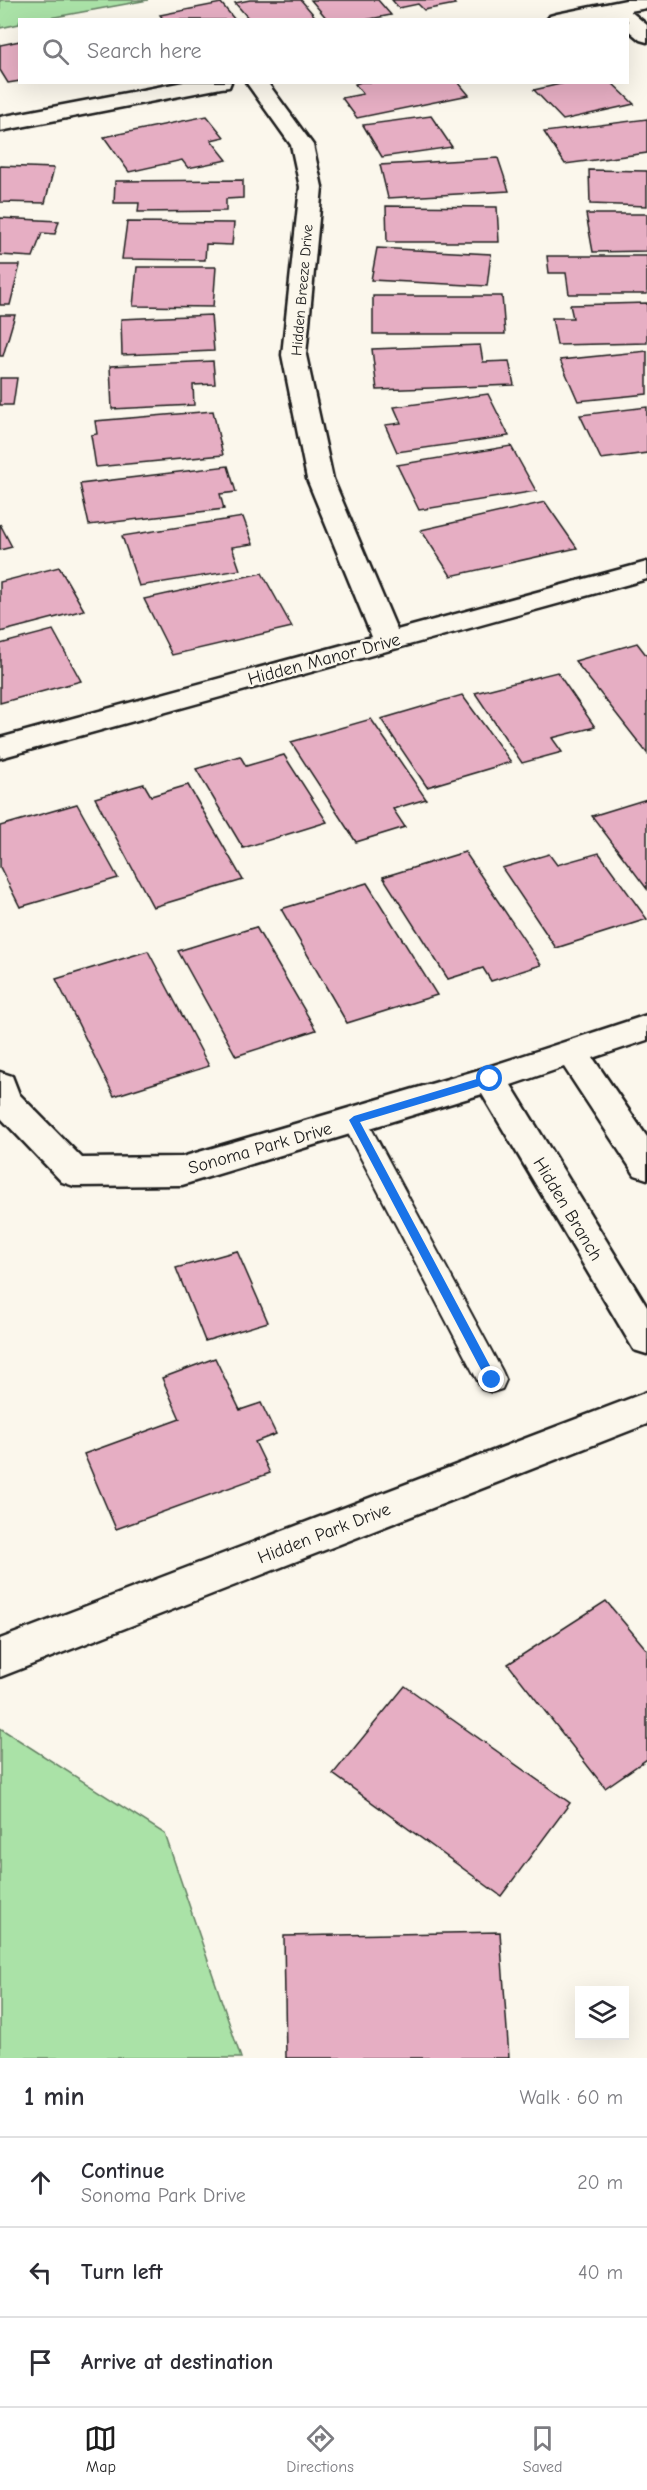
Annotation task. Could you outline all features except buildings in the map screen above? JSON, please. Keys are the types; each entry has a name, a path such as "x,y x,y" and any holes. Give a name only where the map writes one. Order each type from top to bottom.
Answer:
{"street":[{"path":"568,18 647,2"},
{"path":"615,9 626,18"},
{"path":"629,21 647,36"},
{"path":"0,124 210,84"},
{"name":"Hidden Breeze Drive","path":"257,84 302,145 311,187 294,355 320,478 388,641"},
{"name":"Hidden Manor Drive","path":"0,748 647,570"},
{"name":"Sonoma Park Drive","path":"0,1085 4,1100 74,1172 182,1171 490,1079 647,1027"},
{"path":"571,1053 647,1165"},
{"name":"Hidden Branch","path":"490,1079 647,1339"},
{"name":"Hidden Park Drive","path":"0,1658 647,1408"}],"lane":[{"path":"354,1120 492,1380"}],"green space":[{"path":"0,0 148,0 49,18 18,18 18,24 0,28"},
{"path":"0,1728 165,1834 241,2058 0,2058"}],"route":[{"path":"490,1079 354,1120 492,1380"}]}
